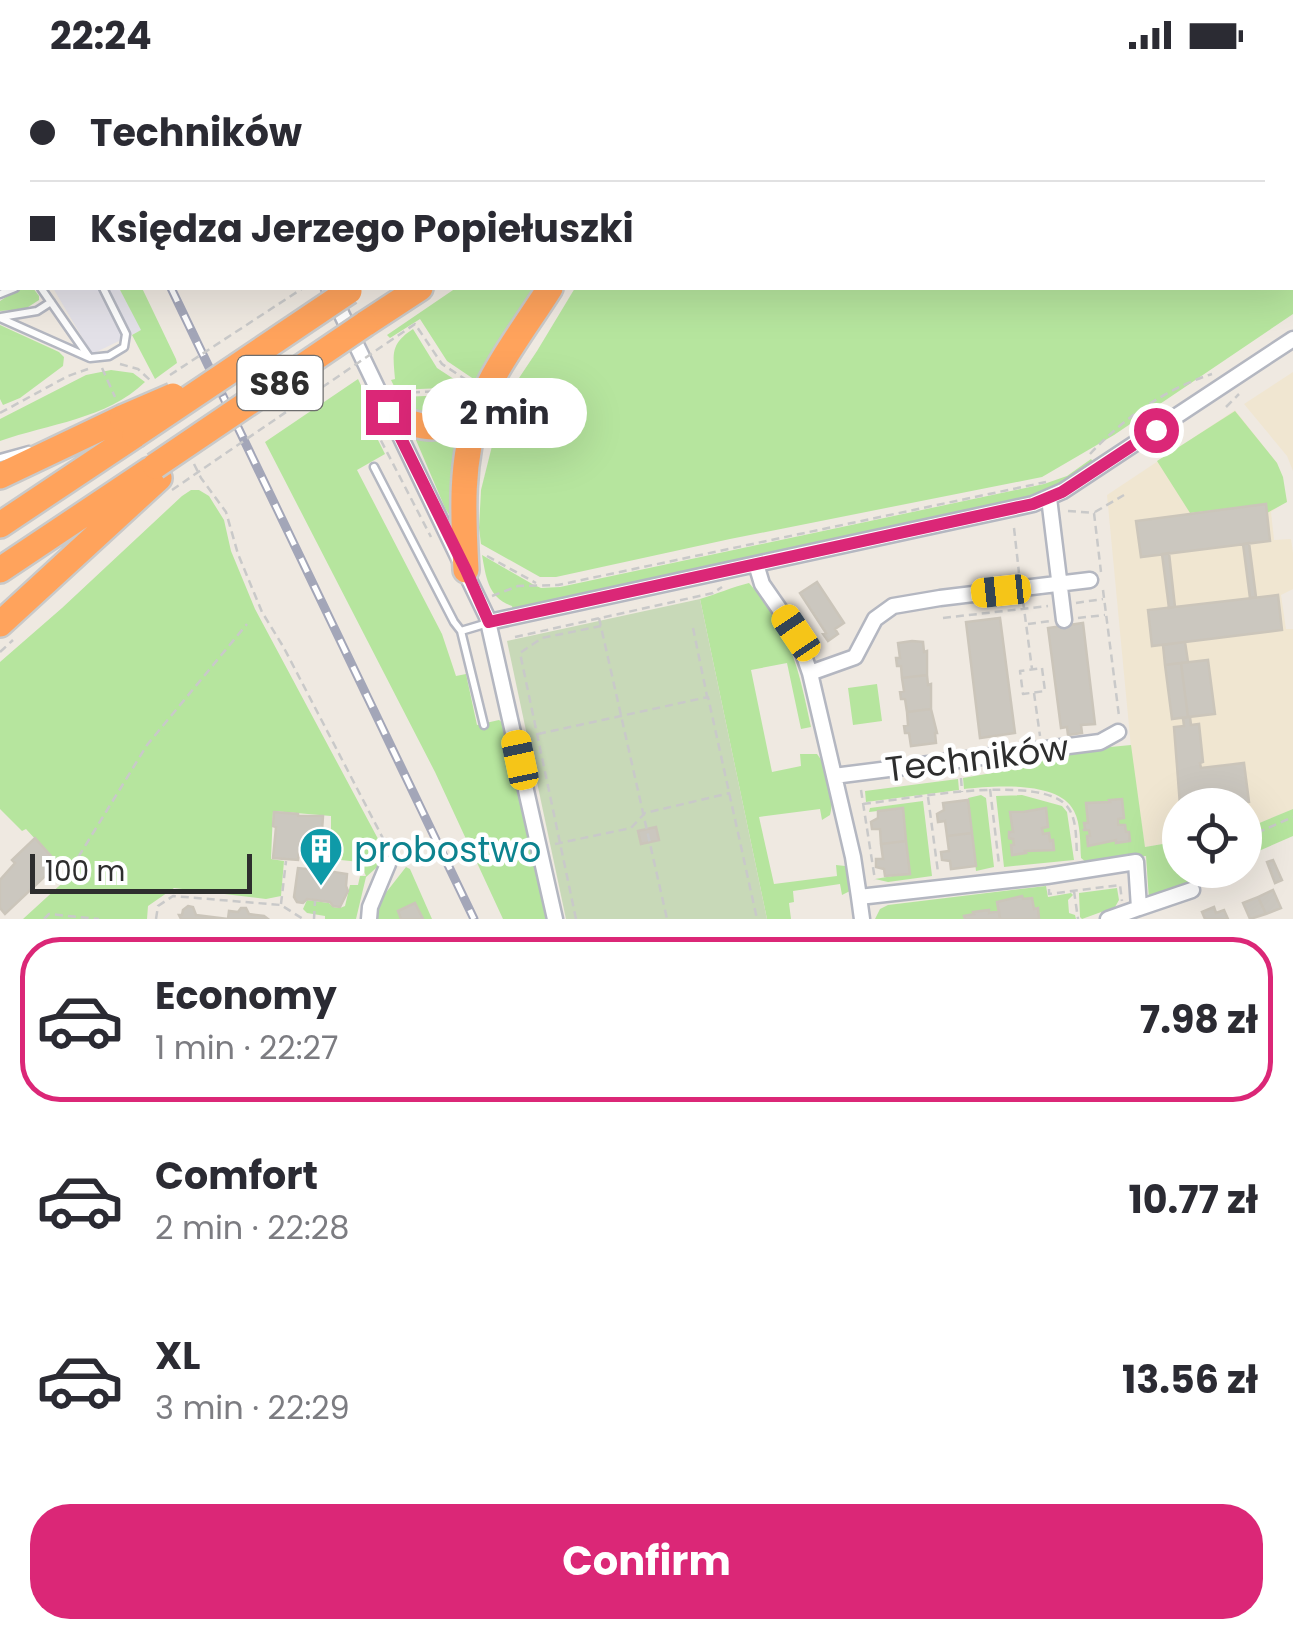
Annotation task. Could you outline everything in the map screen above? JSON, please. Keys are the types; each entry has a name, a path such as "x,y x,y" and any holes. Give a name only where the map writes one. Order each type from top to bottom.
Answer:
{"highway":[{"name":"S86","path":"125,420 228,372 343,290"},
{"name":"S86","path":"0,570 162,478 193,450 367,332 418,290"},
{"path":"391,402 408,424 443,428 461,420 549,290"},
{"path":"471,560 462,490 475,395"},
{"path":"0,476 125,420"},
{"path":"0,525 125,420"},
{"path":"0,624 162,478"}],"street":[{"path":"344,290 391,402 471,560 480,602 489,622 555,919"},
{"path":"489,622 1049,498 1293,339"},
{"path":"1049,498 1063,612"},
{"name":"Techników","path":"756,564 762,584 796,633 810,673 852,857 862,919"},
{"path":"810,673 855,657 875,619 892,606 1090,580"},
{"name":"Techników","path":"834,776 1100,742 1119,726"},
{"path":"859,898 1136,862 1139,908"},
{"path":"369,919 388,864"},
{"path":"1108,919 1192,890"}],"lane":[{"path":"42,290 90,358"},
{"path":"0,318 90,358 115,354 126,342 126,334 104,290"},
{"path":"0,318 36,312 51,302"},
{"path":"0,458 60,446"},
{"path":"374,467 461,631 484,725"},
{"path":"461,631 489,622"}],"path":[{"path":"165,378 300,290"},
{"path":"162,478 415,324 442,364 475,395"},
{"path":"367,332 377,358"},
{"path":"114,364 135,367 153,384"},
{"path":"0,414 68,376 108,365"},
{"path":"101,366 125,420"},
{"path":"1085,460 1113,432 1170,390 1218,372"},
{"path":"1226,407 1238,394"},
{"path":"391,402 475,395"},
{"path":"193,450 200,476 226,512 262,612 388,847 388,864"},
{"path":"480,602 510,587 558,585 1050,480"},
{"path":"1068,510 1094,513 1124,496"},
{"path":"1094,513 1119,726"},
{"path":"471,560 540,585"},
{"path":"514,637 713,593 724,586"},
{"path":"943,618 1063,612 1104,599"},
{"path":"599,618 667,919"},
{"path":"62,877 74,864 147,745 248,624"},
{"path":"576,919 520,652 542,638 601,626"},
{"path":"693,628 756,919"},
{"path":"1042,668 1046,691 1034,693 1023,694 1020,671 1042,668"},
{"path":"1034,693 1040,741"},
{"path":"538,734 708,698"},
{"path":"859,773 873,878 878,882"},
{"path":"961,778 962,792"},
{"path":"862,804 990,788 1030,791 1062,801 1068,807 1078,862"},
{"path":"990,788 999,871"},
{"path":"548,846 632,828 644,813 730,793"},
{"path":"928,796 939,878"},
{"path":"1262,831 1293,817"},
{"path":"281,905 286,861"},
{"path":"1048,883 1049,894 1120,885 1120,907"},
{"path":"1074,891 1078,919"},
{"path":"156,919 158,906 173,896 281,905 302,919"},
{"path":"314,919 316,902"},
{"path":"44,919 49,914 99,919"}],"shaded area":[{"path":"54,290 120,290 142,330 92,354"},
{"path":"1293,372 1293,471 1287,456 1244,404"},
{"path":"1235,410 1277,463 1287,501 1271,512 1274,540 1291,539 1293,553 1293,589 1281,595 1286,629 1293,629 1293,809 1262,822 1262,788 1162,788 1162,844 1145,847 1132,758 1107,495"}],"green space":[{"path":"17,290 34,290 39,296 25,309 0,311 0,301"},
{"path":"120,290 143,290 176,359 177,363 155,379 132,335 141,330"},
{"path":"453,290 540,290 481,384 447,361 420,319 390,338 387,335"},
{"path":"574,290 1293,290 1293,314 1114,435 1042,477 556,577 540,577 481,544 479,528 481,490 503,402"},
{"path":"0,325 64,357 63,366 20,398 3,405 0,399"},
{"path":"413,329 437,368 466,387 396,390 391,380 395,379 395,350"},
{"path":"111,370 133,373 145,382 95,412 0,441 0,419 86,375"},
{"path":"358,379 374,413 367,418 385,454 357,470 442,634 456,676 466,674 477,725 499,720 504,724 547,919 503,919 435,772 265,442"},
{"path":"476,394 461,413 410,417 400,397"},
{"path":"1235,411 1277,463 1287,502 1267,513 1266,504 1190,513 1157,461"},
{"path":"464,426 453,521 413,433"},
{"path":"1091,459 1094,463 1031,497 513,610 493,592 482,555 541,588 560,587 1044,484 1067,476"},
{"path":"191,490 209,496 224,520 231,551 255,609 384,850 384,861 366,877 356,919 325,919 307,913 303,909 307,900 345,906 350,885 358,885 360,876 366,876 360,862 331,859 331,816 273,811 271,859 284,861 281,896 266,899 174,888 148,906 147,919 23,919 82,865 58,864 26,829 22,831 0,809 0,662"},
{"path":"749,583 774,617 791,650 811,727 801,729 787,663 751,670 772,772 801,766 800,754 817,754 831,792 830,815 822,820 820,809 759,817 774,884 837,876 836,865 850,871 852,890 842,895 840,884 793,891 794,902 789,903 791,919 767,919 700,599"},
{"path":"700,599 767,919 566,919 507,641"},
{"path":"877,684 882,721 853,725 848,688"},
{"path":"1131,745 1145,847 1162,844 1162,888 1176,888 1149,900 1146,856 1086,862 1081,858 1074,811 1054,794 1024,787 964,789 963,778 1038,765 1038,754"},
{"path":"958,779 959,790 866,802 865,791"},
{"path":"1022,795 1062,806 1067,812 1074,860 1004,867 996,796"},
{"path":"968,798 986,798 994,867 976,871"},
{"path":"923,801 932,876 888,882 875,879 910,873 903,808 869,812 870,808"},
{"path":"1293,809 1293,836 1262,850 1262,822"},
{"path":"406,867 432,919 423,919 415,903 401,919 373,919 377,904"},
{"path":"1046,886 1048,897 1073,895 1068,900 1069,913 1076,919 875,919 880,909 888,905"},
{"path":"1117,888 1119,900 1115,907 1080,917 1079,893"}],"building":[{"path":"1266,504 1270,541 1141,557 1136,521"},
{"path":"1249,543 1256,597 1250,598 1243,544"},
{"path":"1169,553 1175,607 1169,608 1162,554"},
{"path":"817,582 844,623 828,641 800,593"},
{"path":"1278,595 1282,630 1152,646 1148,610"},
{"path":"1000,618 1015,733 980,738 966,622"},
{"path":"1083,623 1095,724 1081,725 1082,733 1068,735 1067,727 1061,728 1048,628"},
{"path":"923,642 924,652 927,651 927,675 902,678 896,658 900,658 898,643"},
{"path":"1185,642 1188,662 1165,665 1163,645"},
{"path":"1208,660 1215,714 1188,717 1181,663"},
{"path":"1181,663 1188,717 1172,719 1165,665"},
{"path":"927,675 931,709 907,712 905,699 901,699 902,678"},
{"path":"931,709 936,743 911,746 904,726 908,725 907,712"},
{"path":"1190,717 1191,725 1199,724 1201,768 1244,763 1247,788 1179,788 1174,727 1184,726 1183,718"},
{"path":"1122,799 1124,818 1118,819 1118,825 1125,825 1130,841 1088,846 1089,830 1083,830 1084,823 1088,823 1086,803"},
{"path":"968,800 972,833 947,836 945,821 938,822 937,814 944,810 943,803"},
{"path":"903,808 906,841 881,844 880,829 872,829 871,822 878,818 878,811"},
{"path":"1046,808 1048,827 1042,828 1043,834 1049,833 1054,850 1012,855 1013,839 1008,838 1009,832 1013,832 1010,812"},
{"path":"274,812 323,816 322,831 328,831 326,846 300,843 298,860 273,858"},
{"path":"656,827 659,840 641,844 638,831"},
{"path":"972,833 976,866 951,869 950,861 942,860 941,852 949,851 947,836"},
{"path":"35,838 58,864 5,914 0,908 0,880 15,863 12,860"},
{"path":"906,841 910,874 885,876 884,869 876,867 876,859 883,859 881,844"},
{"path":"1273,860 1282,880 1275,883 1267,862"},
{"name":"probostwo","path":"323,867 347,874 348,891 340,907 307,899 297,902 294,897 298,868"},
{"path":"1273,890 1281,908 1266,914 1258,897"},
{"path":"1022,896 1032,898 1039,919 1000,919 997,902"},
{"path":"1258,897 1266,914 1250,919 1243,903"},
{"path":"415,903 423,919 401,919 398,911"},
{"path":"188,906 193,907 196,915 228,919 181,919 179,915"},
{"path":"1214,907 1216,913 1224,910 1228,919 1205,919 1202,912"},
{"path":"241,908 268,919 228,919 229,911 238,912"},
{"path":"999,911 1000,919 964,916 973,912"}],"railway":[{"path":"172,290 474,919"}],"place":[{"name":"probostwo","path":"321,887"}],"route":[{"path":"388,412 489,622 1033,504 1062,492 1156,430"}]}
